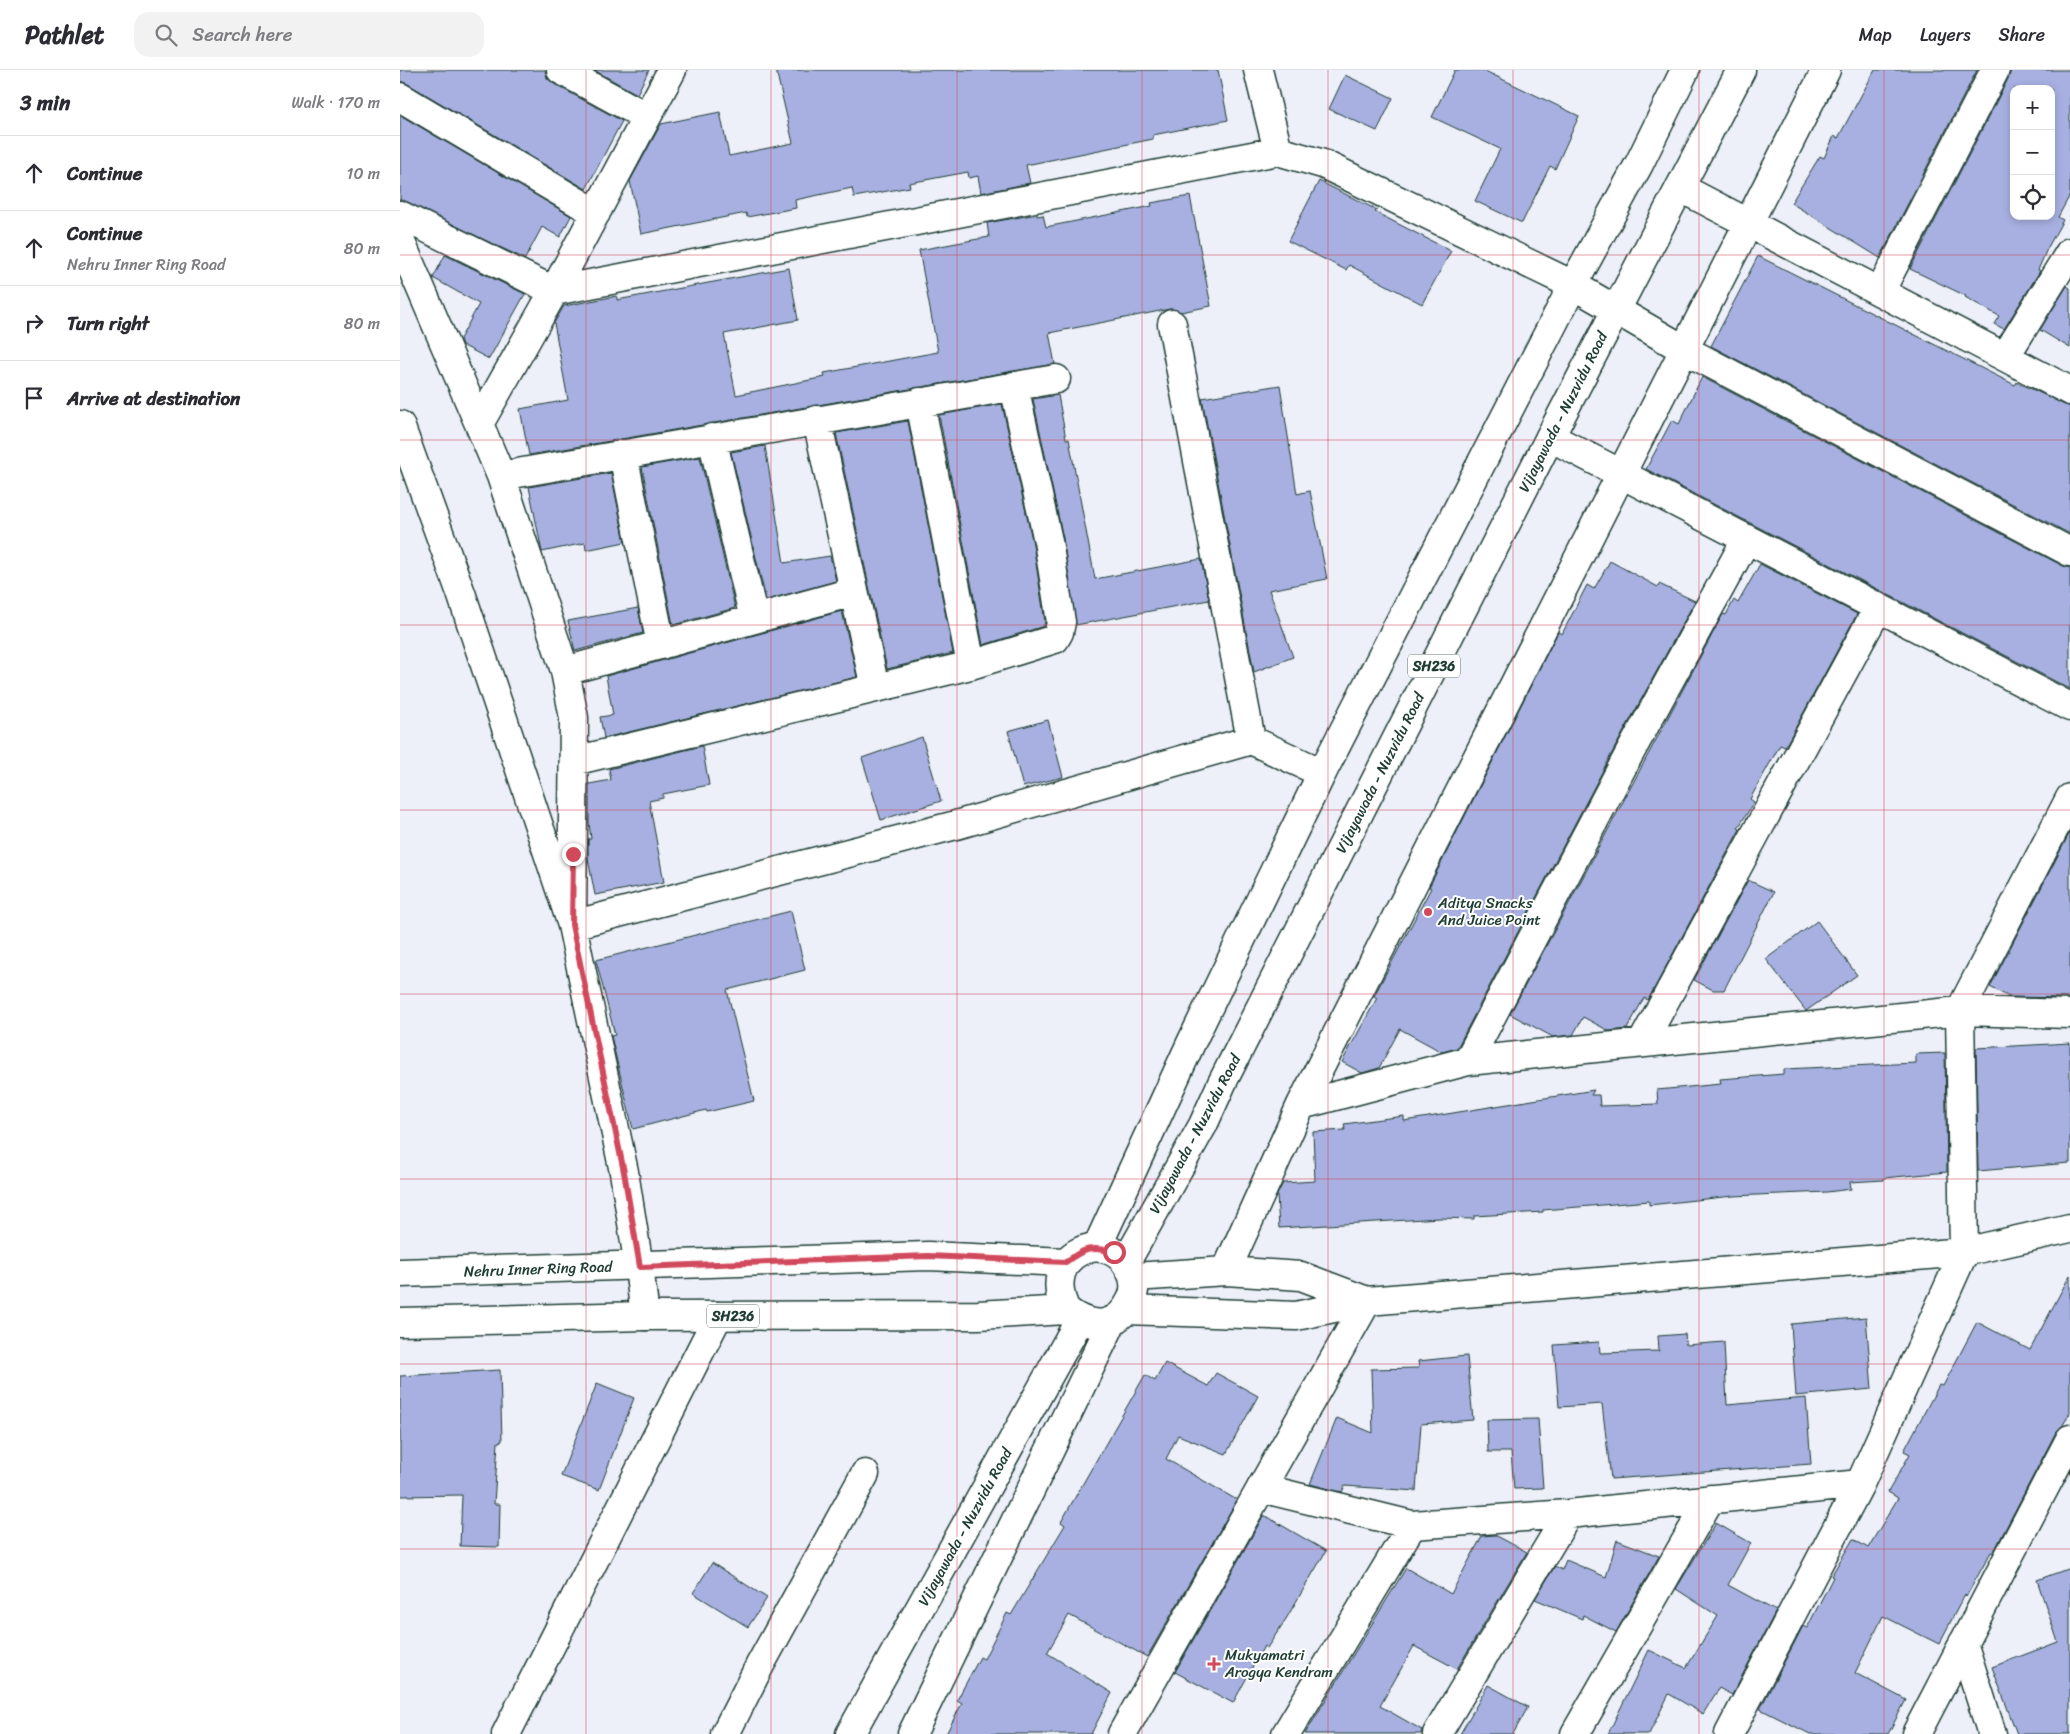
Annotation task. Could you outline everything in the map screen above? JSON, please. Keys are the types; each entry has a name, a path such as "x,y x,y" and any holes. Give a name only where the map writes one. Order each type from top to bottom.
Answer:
{"street":[{"path":"561,70 647,118"},
{"path":"479,424 554,291 672,70"},
{"path":"1258,70 1278,151"},
{"name":"SH236","path":"1097,1247 1190,1043 1322,773 1573,285 1639,164 1685,70"},
{"name":"Vijayawada - Nuzvidu Road","path":"1130,1270 1204,1125 1222,1083 1550,437 1741,70"},
{"path":"1226,1271 1301,1105 1826,70"},
{"path":"1880,292 1995,70"},
{"path":"400,97 596,213"},
{"path":"400,215 554,291 1278,151 1323,164 1573,285 1685,350 2070,552"},
{"path":"1681,188 2070,391"},
{"path":"400,240 501,476 565,671 574,718 572,925"},
{"path":"2005,357 2070,252"},
{"path":"1172,324 1251,740"},
{"path":"501,476 1056,379"},
{"path":"574,761 971,665 1055,639 1061,622 1048,541 1014,386"},
{"path":"920,402 971,665"},
{"path":"816,420 875,688"},
{"path":"400,427 461,593 572,925 624,1172 640,1267 645,1316"},
{"path":"1550,437 2070,707"},
{"path":"712,438 754,620"},
{"path":"623,454 661,645"},
{"path":"1468,1061 1626,760 1746,540"},
{"path":"565,671 853,592"},
{"path":"1642,1043 1878,608"},
{"path":"572,925 956,825 1251,740 1322,773"},
{"path":"1729,1734 1860,1484 1964,1252 1960,1012 2070,798"},
{"path":"1301,1105 1468,1061 1960,1012 2070,1014"},
{"path":"1120,1315 1296,1316 1367,1301 1964,1252 2070,1228"},
{"path":"1073,1315 1058,1295 1058,1278 1066,1262 1080,1251 1097,1247 1114,1252 1130,1270 1226,1271 1301,1276 1367,1301"},
{"name":"Nehru Inner Ring Road","path":"400,1273 640,1267 928,1256 1066,1262"},
{"name":"SH236","path":"912,1734 1120,1315 1134,1294 1130,1270"},
{"path":"1122,1734 1367,1301"},
{"name":"SH236","path":"400,1322 645,1316 978,1314 1073,1315 1096,1324 1120,1315"},
{"name":"Vijayawada - Nuzvidu Road","path":"850,1734 1073,1315"},
{"path":"506,1734 718,1316"},
{"path":"1916,1734 2070,1439"},
{"path":"725,1734 760,1665 865,1474"},
{"path":"1261,1488 1412,1525 1568,1514 1860,1484"},
{"path":"1575,1734 1710,1499"},
{"path":"1437,1734 1568,1514"},
{"path":"1286,1734 1412,1525"},
{"path":"1963,1643 1992,1734"}],"building":[{"path":"400,70 545,70 547,78 554,84 622,121 586,189 400,81"},
{"path":"594,70 649,70 637,94"},
{"path":"776,70 1218,70 1228,120 1153,135 1153,139 1026,165 1030,183 981,193 978,176 969,178 968,172 909,183 910,187 854,197 852,188 795,200 796,208 747,217 746,213 641,234 630,181 661,124 720,112 729,156 793,143"},
{"path":"1455,70 1483,70 1579,116 1555,169 1550,166 1522,223 1475,201 1500,149 1432,117"},
{"path":"1875,70 1977,70 1880,258 1791,203 1820,156 1824,158 1834,136 1838,138"},
{"path":"2011,70 2070,70 2070,195 2058,217 2063,220 2047,249 2038,270 2040,271 2004,329 1994,324 1999,316 1966,296 1910,269"},
{"path":"1345,75 1393,98 1377,131 1329,109"},
{"path":"400,115 571,216 560,237 542,227 525,259 400,200"},
{"path":"1319,181 1377,210 1375,212 1451,251 1422,304 1349,265 1346,270 1288,241"},
{"path":"1190,196 1211,306 1181,312 1170,309 1049,333 1055,364 529,455 520,409 568,400 554,323 564,306 617,296 617,300 789,268 798,320 724,334 736,395 825,377 824,373 938,352 919,250 989,237 987,223 1037,214 1037,216 1043,215 1046,227 1152,206 1151,203"},
{"path":"445,255 525,294 489,359 462,345 460,339 479,304 433,278"},
{"path":"1758,256 2015,385 2017,382 2070,407 2070,534 1711,346"},
{"path":"2067,286 2070,288 2070,348 2040,330"},
{"path":"1702,377 2070,568 2070,689 1646,469 1672,420 1679,424"},
{"path":"1280,385 1297,494 1310,491 1327,579 1269,590 1293,657 1254,672 1202,398"},
{"path":"1058,395 1066,439 1069,439 1095,579 1201,559 1209,600 1076,625 1063,538 1033,399"},
{"path":"1002,404 1033,544 1045,622 1044,626 983,645 939,415"},
{"path":"908,421 953,653 887,669 836,433"},
{"path":"765,446 784,563 830,556 836,581 766,600 731,452"},
{"path":"700,457 735,608 673,625 642,467"},
{"path":"611,473 625,542 586,550 585,543 542,552 529,487"},
{"path":"1610,561 1658,587 1659,584 1695,601 1612,753 1457,1048 1442,1052 1400,1029 1379,1068 1362,1073 1342,1062 1377,998 1374,996 1431,888 1429,887 1558,632 1562,634 1587,585 1594,589"},
{"path":"1760,564 1857,614 1785,747 1780,745 1750,799 1754,802 1738,828 1740,829 1648,1000 1644,998 1627,1029 1609,1031 1583,1017 1573,1035 1553,1037 1510,1014 1723,614 1726,615 1734,600 1738,603"},
{"path":"638,608 643,633 575,651 568,621"},
{"path":"842,611 857,677 604,738 600,717 613,715 606,676"},
{"path":"1048,720 1063,777 1023,787 1008,731"},
{"path":"922,737 941,801 881,820 862,758"},
{"path":"702,746 709,785 663,794 663,798 649,801 664,882 595,895 588,859 588,839 591,839 589,784 611,780 609,769"},
{"path":"2070,832 2070,998 2009,997 1990,987"},
{"path":"1748,880 1774,892 1724,990 1713,990 1694,980"},
{"path":"791,911 805,970 727,990 754,1101 707,1112 706,1110 633,1129 611,1036 615,1035 596,960"},
{"path":"1817,921 1857,975 1806,1011 1766,959"},
{"path":"2070,1043 2070,1163 1978,1171 1976,1048"},
{"path":"1945,1053 1947,1172 1850,1182 1851,1189 1827,1192 1733,1196 1649,1205 1649,1201 1543,1210 1543,1212 1474,1216 1474,1219 1440,1218 1279,1228 1277,1195 1283,1183 1315,1181 1313,1132 1345,1130 1344,1124 1404,1116 1404,1121 1594,1090 1591,1095 1599,1095 1600,1106 1658,1104 1657,1090 1721,1084 1720,1079 1784,1074 1784,1069 1916,1063 1916,1054"},
{"path":"2070,1275 2070,1413 2056,1432 1993,1553 1991,1552 1966,1597 1965,1594 1939,1644 1883,1616 1855,1673 1906,1700 1888,1734 1810,1734 1760,1709 1803,1626 1807,1628 1833,1577 1831,1576 1853,1539 1868,1548 1898,1498 1888,1492 1910,1454 1904,1451 1939,1385 1943,1386 1977,1322 2030,1350"},
{"path":"1866,1317 1872,1389 1796,1396 1791,1324"},
{"path":"1685,1334 1686,1345 1724,1342 1727,1405 1806,1398 1811,1464 1611,1479 1602,1404 1559,1407 1554,1345 1599,1342 1600,1353 1659,1351 1658,1336"},
{"path":"1467,1356 1473,1420 1421,1424 1416,1491 1345,1486 1342,1492 1310,1484 1337,1418 1373,1433 1371,1369 1419,1368 1418,1361"},
{"path":"1165,1363 1208,1386 1216,1373 1258,1396 1226,1454 1178,1435 1166,1459 1237,1500 1147,1657 1069,1615 1047,1653 1112,1693 1091,1734 946,1734 962,1703 957,1700 980,1657 984,1659 1007,1613 1011,1615 1065,1525 1061,1522 1145,1375 1155,1381"},
{"path":"500,1370 502,1441 498,1442 494,1504 500,1504 499,1547 460,1546 462,1495 400,1496 400,1376"},
{"path":"597,1383 634,1398 599,1490 561,1476"},
{"path":"1538,1419 1543,1488 1514,1489 1511,1452 1488,1452 1487,1420"},
{"path":"1264,1515 1326,1551 1286,1619 1267,1648 1264,1646 1233,1703 1175,1672"},
{"path":"1716,1523 1751,1543 1728,1585 1776,1611 1732,1695 1719,1688 1703,1714 1669,1694 1649,1734 1608,1734 1649,1650 1686,1668 1718,1616 1676,1589"},
{"path":"1495,1535 1527,1552 1457,1669 1414,1646 1380,1706 1422,1730 1421,1734 1305,1734 1406,1568 1451,1594 1482,1536"},
{"path":"1617,1540 1659,1556 1616,1632 1583,1615 1582,1619 1535,1599 1555,1566 1562,1570 1566,1560 1606,1577"},
{"path":"712,1563 767,1598 748,1627 693,1593"},
{"path":"2070,1568 2070,1734 2017,1734 1992,1667 2058,1642 2037,1580"},
{"path":"1488,1685 1528,1707 1513,1734 1460,1734"}],"place":[{"name":"Aditya Snacks And Juice Point","path":"1428,912"},
{"name":"Mukyamatri Arogya Kendram","path":"1214,1664"}],"route":[{"path":"573,854 572,925 624,1172 640,1267 928,1256 1066,1262 1080,1251 1097,1247 1114,1252"}]}
